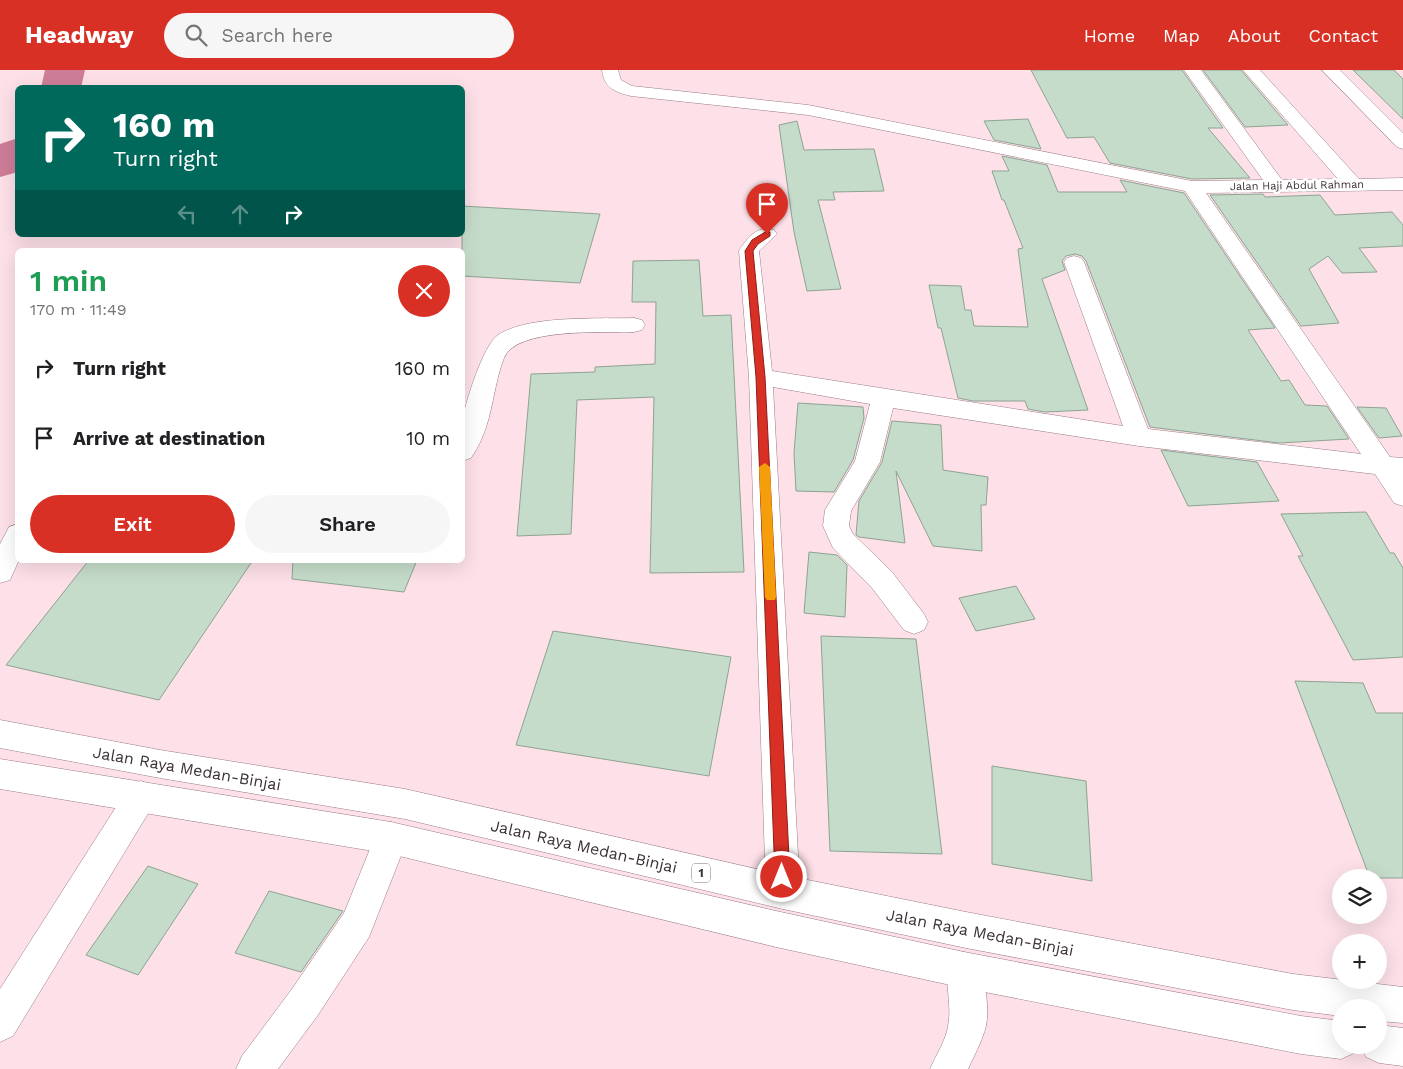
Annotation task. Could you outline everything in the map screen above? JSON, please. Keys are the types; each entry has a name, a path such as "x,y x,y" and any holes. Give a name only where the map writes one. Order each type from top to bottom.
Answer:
{"main road":[{"name":"Jalan Haji Abdul Rahman","path":"610,70 611,81 616,86 631,91 808,110 1192,187 1403,184"},
{"path":"1192,70 1276,186"},
{"path":"1251,70 1354,185"},
{"path":"1270,70 1373,184"},
{"path":"1330,70 1403,143"},
{"path":"1192,187 1393,467 1403,496"},
{"path":"767,234 754,242 749,251 761,377 783,892"},
{"path":"1074,262 1139,437"},
{"path":"465,447 470,438 493,357 506,340 534,330 634,325"},
{"path":"761,377 883,398 1139,437 1393,467"},
{"path":"883,398 867,462 838,510 836,526 843,541 882,580 914,622"},
{"path":"0,572 15,540"},
{"name":"Jalan Raya Medan-Binjai","path":"0,734 160,764 404,804 783,892 966,930 1292,992 1403,1005"},
{"path":"0,774 391,838 776,929 964,970 1292,1033 1332,1039"},
{"path":"0,1023 141,796"},
{"path":"255,1069 305,1002 357,925 391,838"},
{"path":"949,1069 967,1028 968,1003 964,970"},
{"path":"1387,1045 1403,1047"}],"building":[{"path":"1031,70 1182,70 1223,128 1208,128 1250,178 1192,179 1110,163 1094,137 1067,138"},
{"path":"1203,70 1241,70 1288,125 1245,127"},
{"path":"1353,70 1394,70 1403,79 1403,119"},
{"path":"1028,119 1041,149 994,140 984,121"},
{"path":"797,121 804,150 874,149 884,191 833,192 835,200 818,200 841,289 807,291 794,232 779,125"},
{"path":"1002,156 1047,165 1058,192 1127,192 1120,180 1184,193 1275,328 1248,330 1281,381 1289,380 1305,405 1327,406 1349,439 1279,443 1150,427 1086,261 1082,256 1075,254 1066,256 1062,261 1065,270 1042,279 1088,410 1045,412 1028,409 1025,401 973,401 958,398 941,328 938,328 929,285 961,286 965,310 971,310 974,326 1028,327 1018,249 1023,248 1004,200 1002,200 992,171 1009,171"},
{"path":"1263,194 1265,197 1320,195 1335,215 1392,212 1403,225 1403,246 1359,248 1377,272 1342,273 1328,256 1309,269 1339,323 1301,326 1210,195"},
{"path":"465,206 600,214 580,283 465,276 465,248 462,248 462,237 465,237"},
{"path":"699,260 703,316 731,315 744,572 650,573 654,397 577,400 571,534 517,536 531,374 595,372 595,367 655,364 656,302 632,302 633,261"},
{"path":"798,403 863,407 864,418 853,460 834,492 796,491 794,453"},
{"path":"1357,407 1386,408 1402,436 1379,438"},
{"path":"892,421 941,425 943,470 988,477 986,505 981,505 982,551 933,546 896,471 905,543 856,535 859,501 882,462"},
{"path":"1161,450 1257,462 1279,501 1188,506"},
{"path":"1366,512 1390,553 1394,553 1403,568 1403,657 1353,660 1298,556 1303,556 1281,514"},
{"path":"809,552 837,555 847,565 845,617 804,613"},
{"path":"87,563 251,563 159,700 6,665"},
{"path":"293,563 416,563 404,592 292,579"},
{"path":"1016,586 1035,619 976,631 959,598"},
{"path":"553,631 731,657 709,776 516,745"},
{"path":"821,636 916,639 942,854 830,851"},
{"path":"1295,681 1363,683 1376,713 1403,713 1403,878 1387,878 1387,869 1367,869"},
{"path":"992,766 1086,781 1092,881 992,864"},
{"path":"148,866 198,884 138,975 86,955"},
{"path":"269,891 343,911 301,972 235,953"}],"waterway":[{"path":"61,85 65,70"},
{"path":"0,164 15,153"}],"slow traffic":[{"path":"765,467 771,597"}],"route":[{"path":"767,234 754,242 749,251 761,377 782,877"}]}
